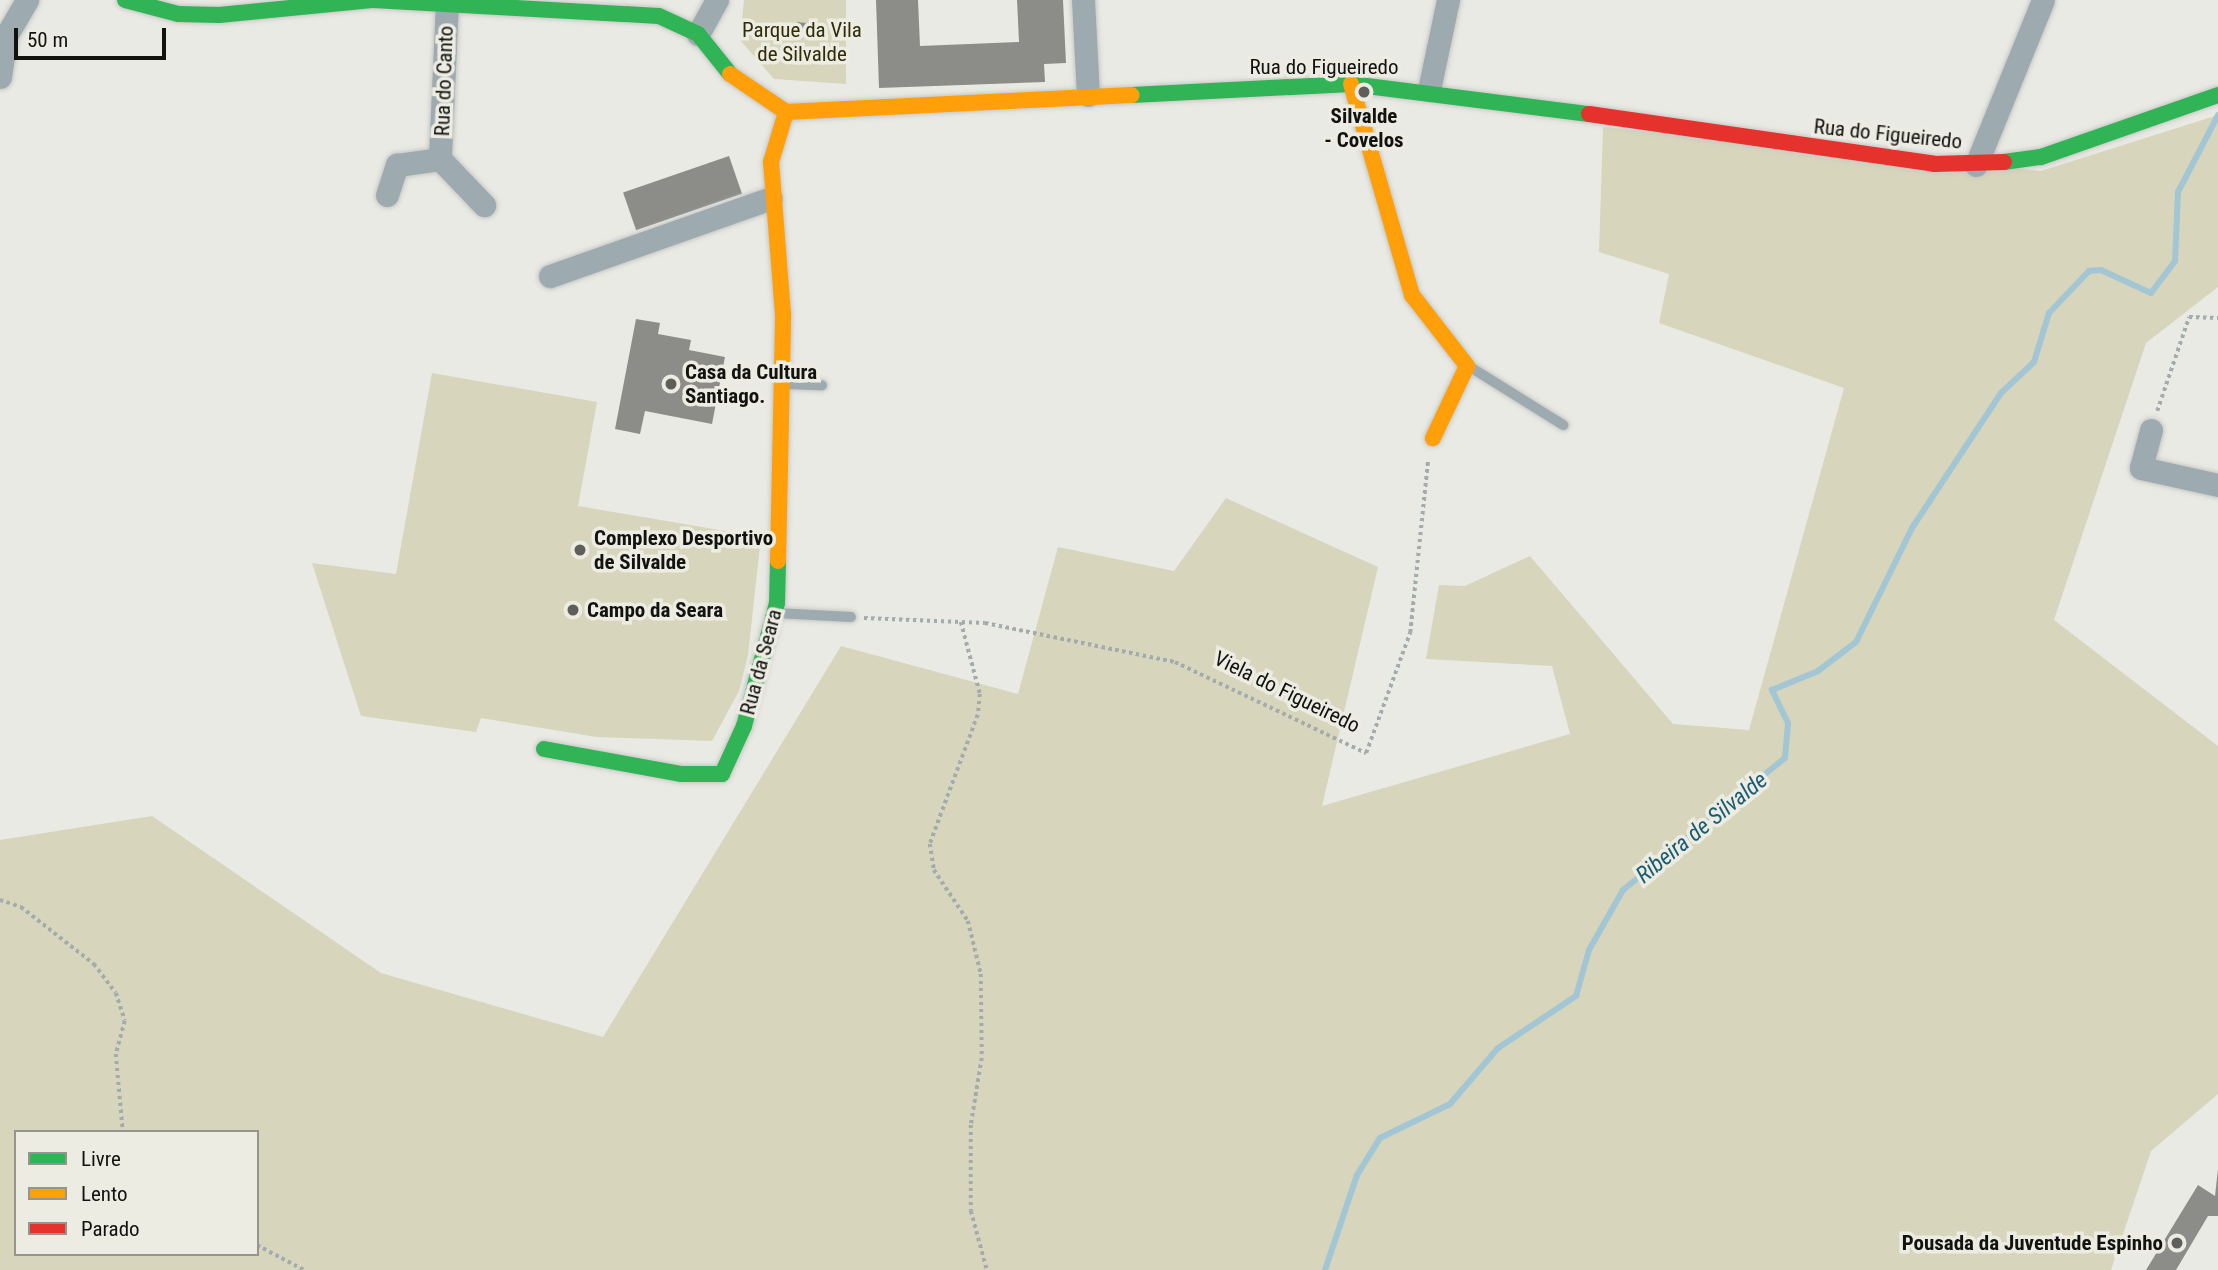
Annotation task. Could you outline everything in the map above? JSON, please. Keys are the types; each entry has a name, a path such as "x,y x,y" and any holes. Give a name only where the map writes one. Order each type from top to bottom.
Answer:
{"main road":[{"path":"125,0 178,15 219,15 372,0 447,2 659,16 698,34 740,86 786,111"},
{"path":"1351,84 1412,295 1468,366 1433,438"},
{"name":"Rua do Figueiredo","path":"786,111 1351,84 1429,90 1934,164 1976,165 2041,157 2218,94"},
{"name":"Rua da Seara","path":"544,749 682,774 722,774 761,677 775,613 783,313 771,198 771,162 786,111"}],"street":[{"path":"0,77 6,36 27,0"},
{"path":"698,34 717,0"},
{"path":"1083,0 1088,95"},
{"path":"1429,90 1448,0"},
{"path":"1976,165 2043,0"},
{"name":"Rua do Canto","path":"447,2 440,159 484,205"},
{"name":"Rua do Canto","path":"387,195 397,165 440,159"},
{"path":"550,276 771,198"},
{"path":"2151,429 2141,468 2218,485"}],"lane":[{"path":"1468,366 1563,425"},
{"path":"780,384 822,386"},
{"path":"775,613 850,617"}],"path":[{"path":"2151,429 2189,317 2218,318"},
{"name":"Viela do Figueiredo","path":"850,617 961,622 1175,662 1366,753 1410,633 1421,497 1433,438"},
{"path":"961,622 981,694 978,715 930,844 934,870 968,920 981,974 982,1058 971,1125 971,1211 987,1270"},
{"path":"0,900 21,907 94,964 116,993 125,1021 116,1054 123,1130"},
{"path":"259,1246 304,1270"}],"green space":[{"name":"Parque da Vila de Silvalde","path":"744,0 846,0 846,84 774,79 740,40"},
{"path":"2218,115 2218,287 2146,343 2054,620 2218,746 2218,1094 2151,1151 2111,1270 0,1270 0,840 152,816 381,973 603,1037 841,646 1018,694 1058,547 1174,571 1226,498 1378,567 1322,806 1570,734 1552,666 1426,659 1439,585 1465,586 1530,556 1673,724 1749,730 1844,388 1659,323 1669,274 1599,252 1603,127 2041,171"},
{"name":"Complexo Desportivo de Silvalde","path":"432,373 597,402 578,506 761,537 748,655 739,691 712,741 597,737 481,718 476,732 361,716 312,563 396,574"}],"building":[{"path":"876,0 918,0 920,46 1019,42 1017,0 1063,0 1066,63 1044,64 1045,82 879,88"},
{"path":"797,22 806,23 805,36 796,35"},
{"path":"729,156 742,194 636,230 623,192"},
{"name":"Casa da Cultura Santiago.","path":"636,319 660,323 658,334 691,340 689,350 725,357 712,424 645,411 640,434 615,429"},
{"name":"Pousada da Juventude Espinho","path":"2218,1169 2218,1216 2208,1216 2176,1270 2146,1270 2198,1185 2215,1196"}],"waterway":[{"name":"Ribeira de Silvalde","path":"1325,1270 1357,1175 1380,1138 1450,1104 1498,1048 1576,996 1589,950 1623,890 1785,758 1788,723 1772,690 1818,671 1856,642 1912,528 2001,393 2034,362 2049,313 2089,271 2101,270 2151,293 2175,261 2178,192 2218,115"}],"traffic: fast":[{"path":"125,0 178,14 219,15 372,0"},
{"path":"373,0 659,16 698,34 730,74"},
{"path":"1132,95 1351,84 1589,114"},
{"path":"2004,162 2041,157 2218,95"},
{"path":"544,749 682,774 722,774 744,726 777,603 778,561"}],"traffic: slow":[{"path":"730,74 786,112 1132,95"},
{"path":"1351,84 1412,295 1467,366 1433,438"},
{"path":"778,561 783,314 771,162 786,112"}],"traffic: jam":[{"path":"1589,114 1934,164 2004,162"}],"place":[{"name":"Silvalde - Covelos","path":"1364,92"},
{"name":"Casa da Cultura Santiago.","path":"671,384"},
{"name":"Complexo Desportivo de Silvalde","path":"580,550"},
{"name":"Campo da Seara","path":"573,610"},
{"name":"Pousada da Juventude Espinho","path":"2177,1243"}]}
